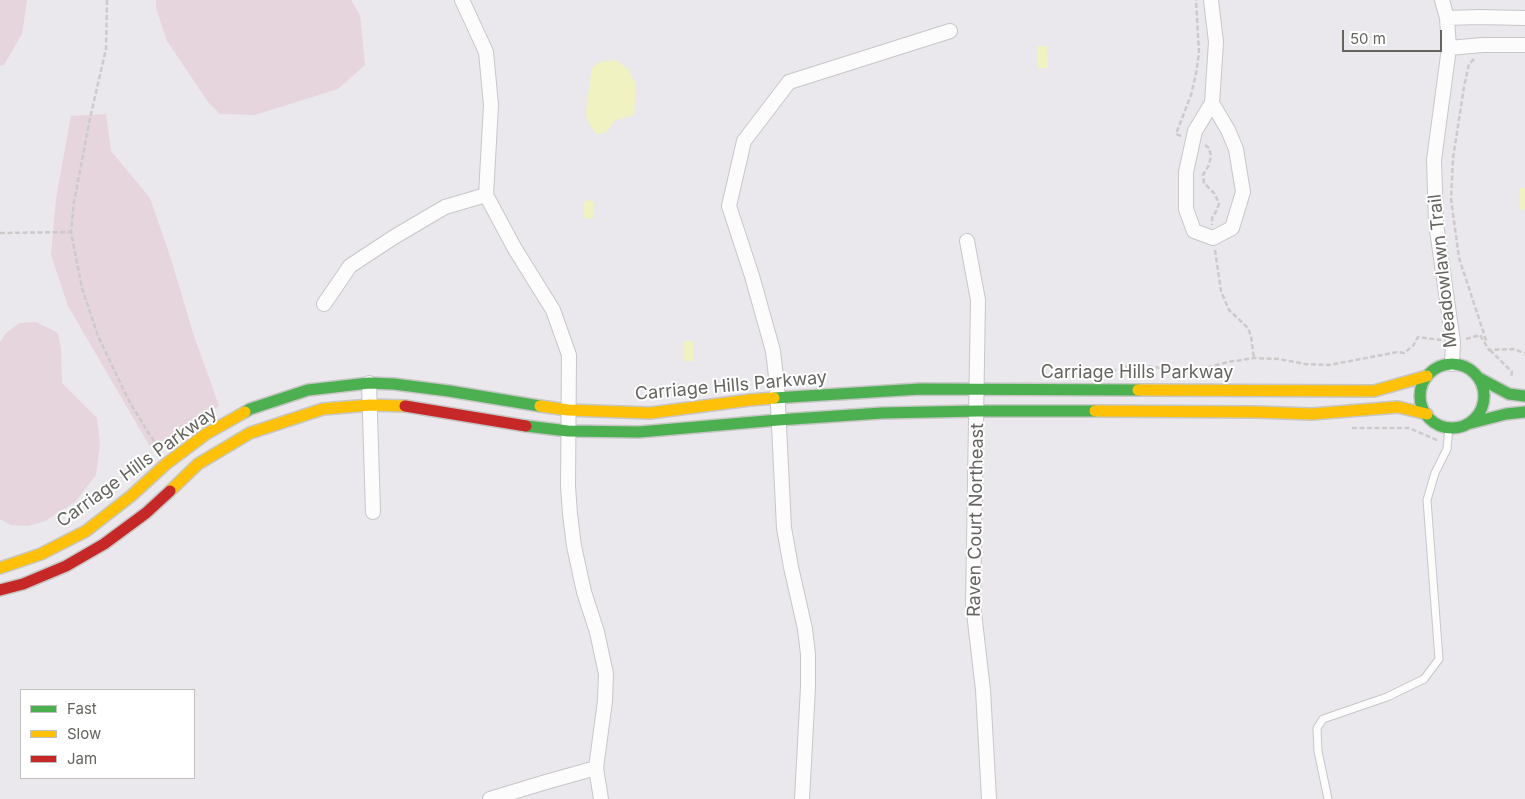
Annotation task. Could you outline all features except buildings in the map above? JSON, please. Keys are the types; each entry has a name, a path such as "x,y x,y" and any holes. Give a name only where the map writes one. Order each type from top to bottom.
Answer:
{"street":[{"path":"462,0 486,52 490,105 486,195 515,249 552,310 569,356 568,486 570,514 574,546 584,592 603,652 606,674 605,701 596,768 601,799"},
{"path":"1211,0 1216,42 1212,103 1195,131 1186,172 1186,208 1194,231 1213,238 1232,228 1243,192 1236,149 1228,130 1212,103"},
{"name":"Meadowlawn Trail","path":"1442,0 1449,48 1434,169 1436,223 1453,342 1452,364"},
{"path":"1446,18 1525,18"},
{"path":"802,799 808,654 805,629 784,528 778,399 772,351 752,276 729,206 744,141 789,82 950,31"},
{"path":"1449,48 1483,45 1525,45"},
{"path":"324,304 350,266 444,207 486,195"},
{"name":"Raven Court Northeast","path":"967,241 978,300 973,604 983,690 988,799"},
{"path":"1466,424 1475,418 1483,404 1483,388 1479,378 1472,370 1462,365 1442,365 1427,376 1420,393 1426,414 1434,422 1456,427 1506,414 1525,412"},
{"name":"Carriage Hills Parkway","path":"0,568 41,554 86,531 131,496 166,464 206,434 250,409 308,390 369,383 394,384 568,410 650,413 750,400 920,389 1374,392 1427,376"},
{"path":"1479,378 1509,394 1525,396"},
{"path":"369,383 373,512"},
{"name":"Carriage Hills Parkway","path":"0,590 23,584 66,566 104,544 146,513 198,464 250,433 323,409 370,404 405,406 524,426 568,431 639,432 882,413 977,411 1312,414 1398,406 1426,414"},
{"path":"490,799 596,768"}],"lane":[{"path":"1328,799 1318,751 1317,728 1323,719 1388,697 1424,679 1439,659 1427,500 1447,449 1450,427"}],"path":[{"path":"107,0 106,50 90,118 74,202 72,232 82,288 98,336 128,400 161,451"},
{"path":"1196,0 1199,53 1196,74 1191,96 1176,134 1203,143 1209,148 1211,156 1209,165 1203,174 1204,183 1214,193 1219,203 1212,218 1213,238 1222,291 1229,310 1248,328 1254,358"},
{"path":"1483,45 1481,53 1469,64 1464,87 1453,158 1451,199 1459,258 1489,350"},
{"path":"0,233 72,232"},
{"path":"1437,340 1453,342 1480,335 1489,350 1512,372 1509,394"},
{"path":"1489,350 1513,349 1525,353"}],"shaded area":[{"path":"0,0 27,0 22,34 4,65 0,66"},
{"path":"156,0 351,0 360,15 365,65 338,89 255,115 220,114 208,102 167,41 156,8"},
{"path":"1037,46 1047,46 1048,68 1038,68"},
{"path":"615,60 628,69 636,84 634,115 616,120 605,133 596,134 587,120 586,111 592,68 599,62"},
{"path":"106,114 111,151 150,198 193,333 219,406 153,452 68,306 51,255 56,198 71,116"},
{"path":"1519,188 1525,188 1525,209 1520,210"},
{"path":"588,200 593,202 594,217 589,219 584,218 583,203"},
{"path":"36,322 58,333 61,349 62,383 97,418 100,443 96,475 75,502 45,521 28,526 11,525 0,519 0,342 6,333 19,323"},
{"path":"683,341 693,341 694,361 684,361"}],"traffic: fast":[{"path":"1452,364 1470,370 1478,378 1484,396 1478,414 1470,422 1452,428 1434,422 1426,414 1420,396 1426,378 1434,370 1452,364"},
{"path":"1479,378 1509,394 1525,396"},
{"path":"245,412 308,390 369,383 449,391 540,406"},
{"path":"774,398 920,389 1138,390"},
{"path":"526,426 568,431 639,432 882,413 1095,411"},
{"path":"1467,424 1506,414 1525,412"}],"traffic: slow":[{"path":"1138,390 1374,391 1427,376"},
{"path":"540,406 568,410 650,413 774,398"},
{"path":"170,491 198,464 250,433 323,409 370,405 405,406"},
{"path":"1095,411 1312,414 1398,407 1427,414"},
{"path":"0,568 41,554 86,531 131,496 166,464 206,434 245,412"}],"traffic: jam":[{"path":"405,406 526,426"},
{"path":"0,590 23,584 66,566 104,544 146,513 170,491"}]}
